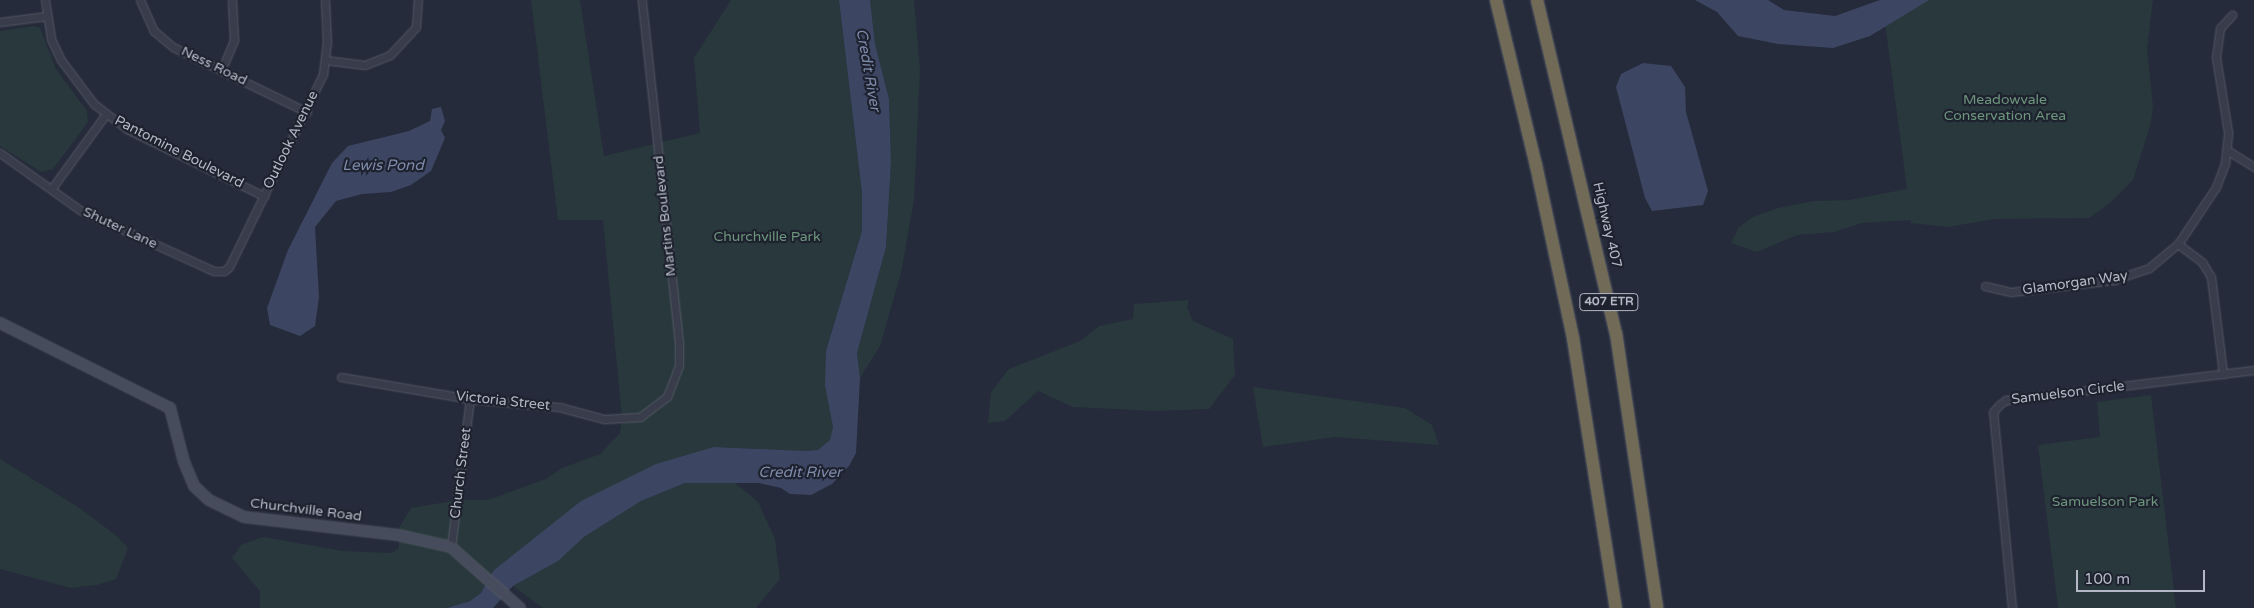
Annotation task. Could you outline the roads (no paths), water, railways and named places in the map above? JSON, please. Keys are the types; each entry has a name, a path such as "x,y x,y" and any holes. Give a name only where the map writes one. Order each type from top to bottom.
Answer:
{"highway":[{"name":"407 ETR","path":"1496,0 1536,165 1573,338 1616,608"},
{"name":"Highway 407","path":"1537,0 1616,333 1656,608"}],"street":[{"name":"Pantomine Boulevard","path":"45,0 47,16 61,60 81,90 106,114 127,129 264,196"},
{"name":"Ness Road","path":"140,0 154,31 162,39 222,71 307,112"},
{"path":"222,71 234,40 232,0"},
{"name":"Outlook Avenue","path":"224,271 229,267 307,112 325,60 325,0"},
{"path":"325,60 365,65 390,56 416,27 418,0"},
{"name":"Martins Boulevard","path":"640,416 667,397 679,366 642,0"},
{"name":"Glamorgan Way","path":"1985,286 2011,292 2114,280 2149,268 2178,244 2216,187 2227,150 2228,132 2216,57 2220,28 2232,15"},
{"path":"0,22 47,16"},
{"path":"52,188 106,114"},
{"path":"2227,150 2254,167"},
{"name":"Shuter Lane","path":"0,153 52,188 80,210 214,271 224,271"},
{"path":"2178,244 2199,259 2211,277 2223,374"},
{"name":"Churchville Road","path":"0,323 170,408 184,462 194,486 209,500 244,517 398,535 452,547"},
{"name":"Samuelson Circle","path":"2012,608 1993,412 1999,406 2006,400 2254,370"},
{"name":"Victoria Street","path":"341,377 470,399 559,407 604,419 640,416"},
{"name":"Church Street","path":"452,547 470,399"},
{"path":"452,547 472,568 520,608"}],"water":[{"name":"Credit River","path":"839,0 870,0 875,44 889,99 891,162 886,247 857,353 860,378 856,453 849,466 832,484 811,495 790,494 781,488 759,483 685,483 641,501 584,537 558,561 513,586 493,608 447,608 470,601 481,593 493,571 581,501 656,464 714,447 805,451 818,450 830,440 833,427 825,385 826,351 862,231 862,193"},
{"path":"1695,0 1768,0 1784,10 1835,16 1880,0 1929,0 1870,36 1833,48 1778,44 1738,36 1717,12"},
{"path":"1643,63 1671,66 1685,87 1686,112 1708,191 1703,205 1652,211 1645,198 1616,87 1621,74"},
{"name":"Lewis Pond","path":"441,107 445,121 441,130 445,138 431,171 411,185 391,192 362,194 336,201 315,227 319,297 315,326 300,336 270,325 267,308 288,250 332,163 348,146 409,131 430,121 432,109"}],"park label":[{"name":"Meadowvale Conservation Area","path":"2005,108"},
{"name":"Churchville Park","path":"767,237"},
{"name":"Samuelson Park","path":"2105,502"}]}
